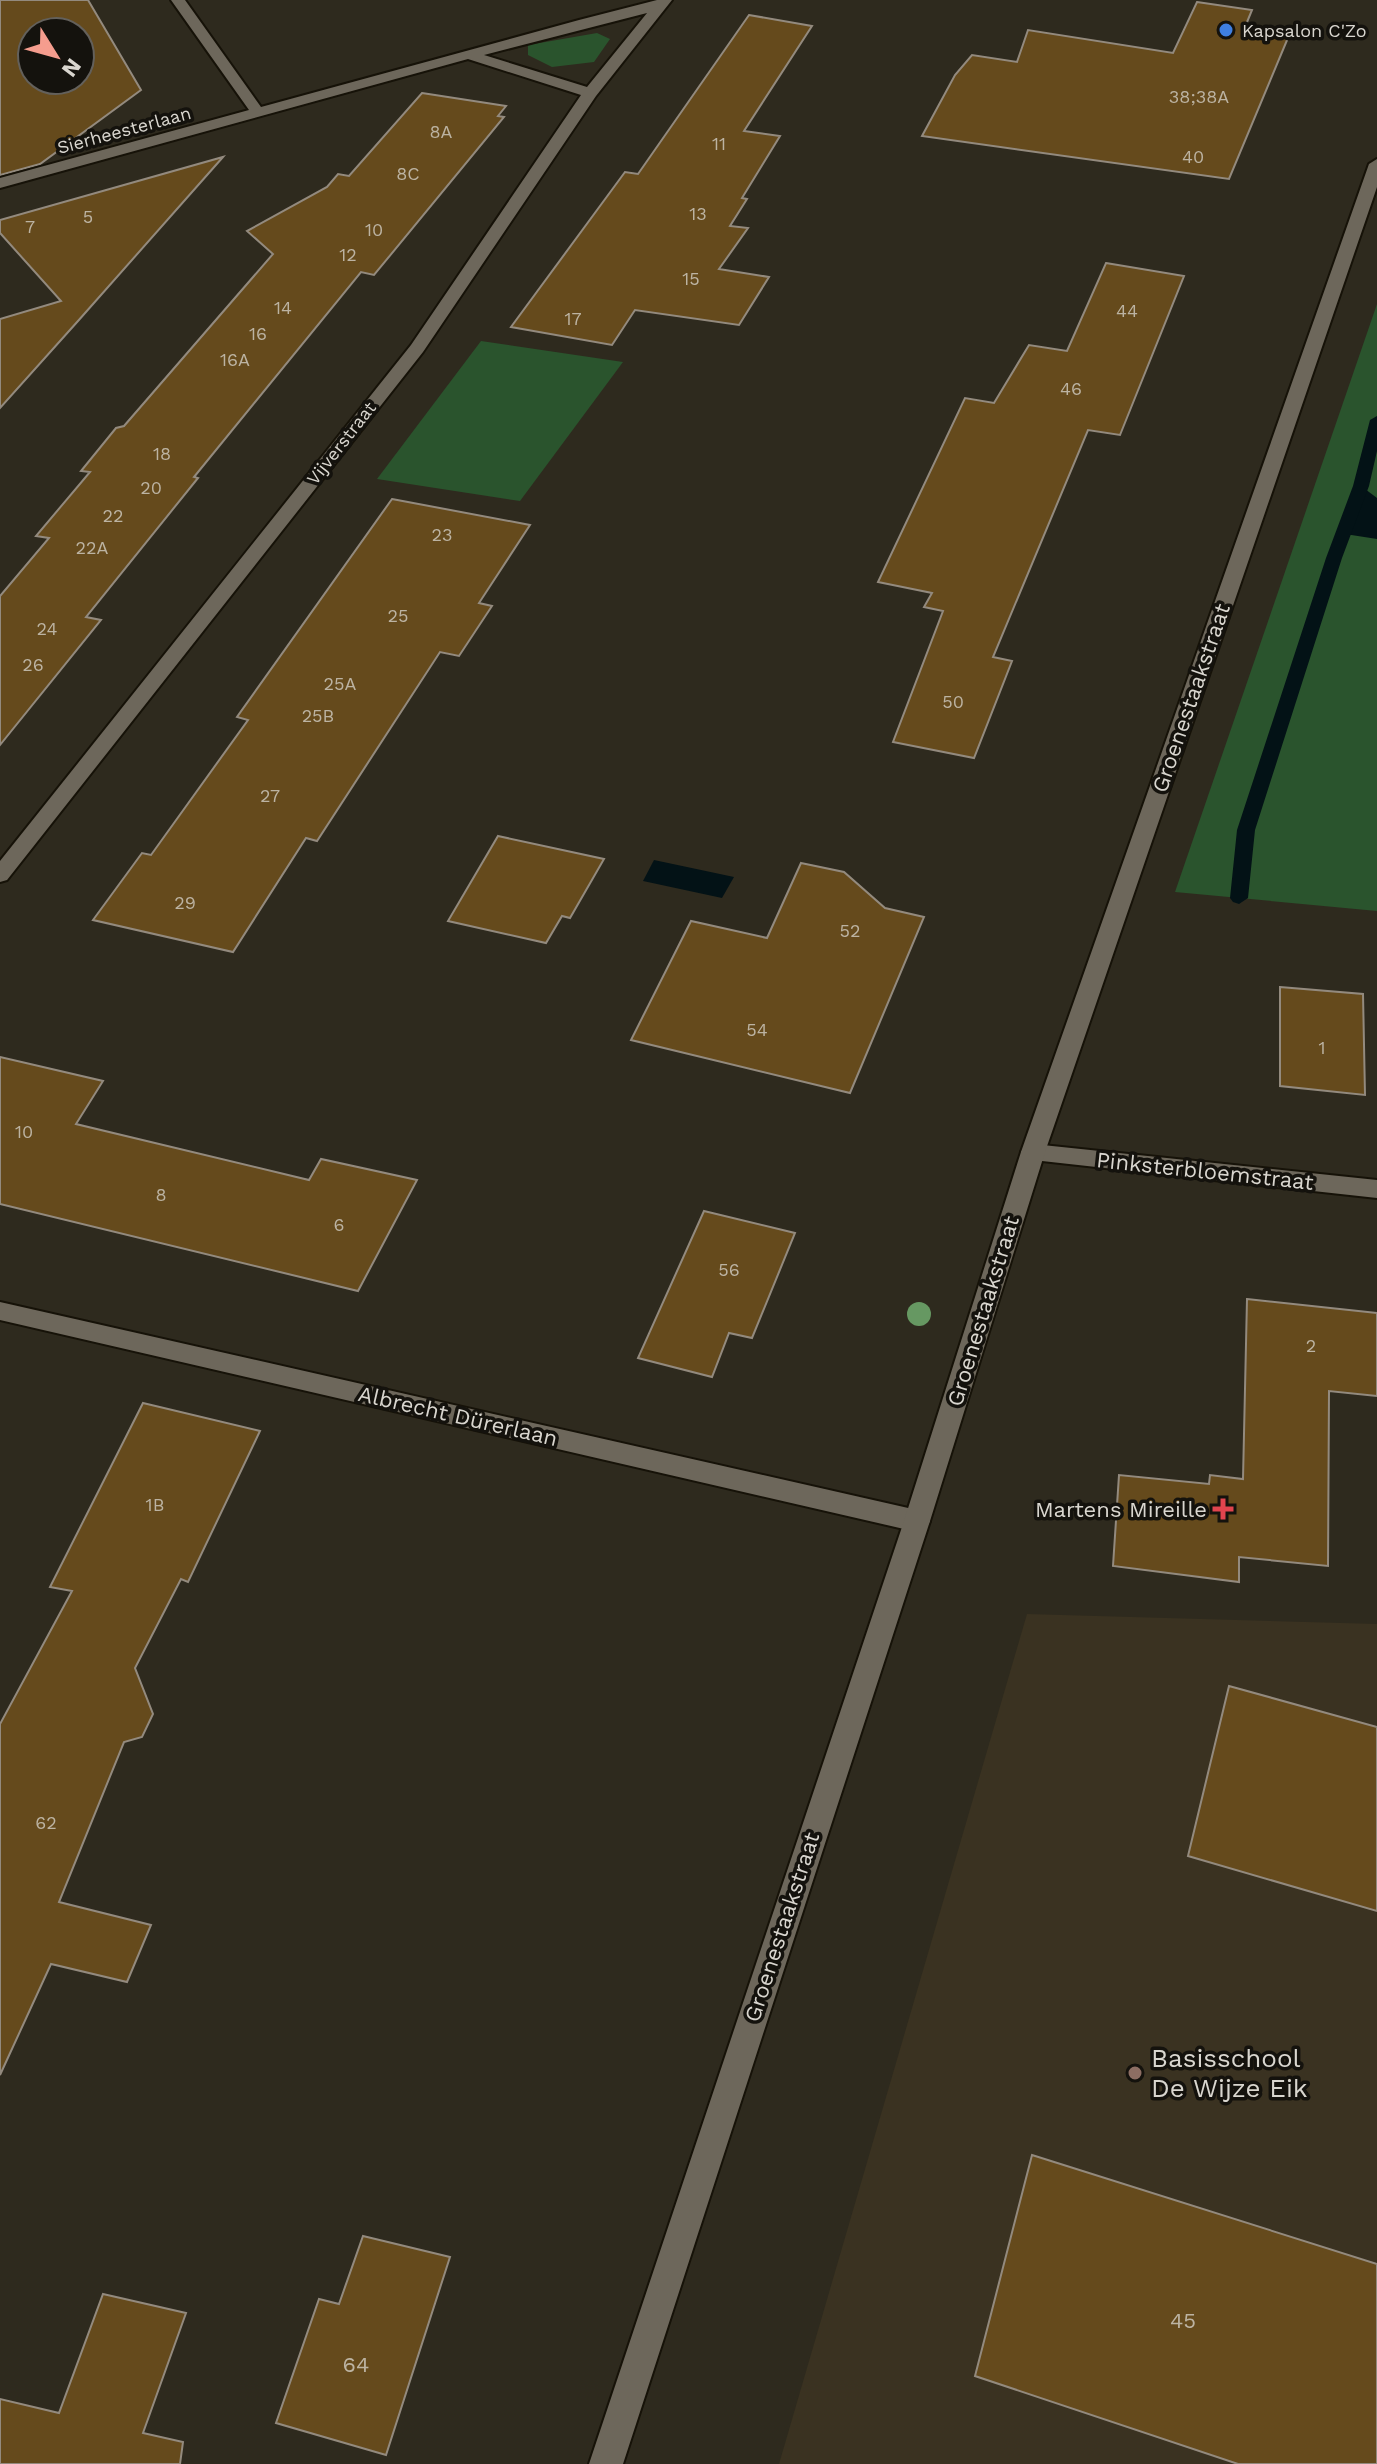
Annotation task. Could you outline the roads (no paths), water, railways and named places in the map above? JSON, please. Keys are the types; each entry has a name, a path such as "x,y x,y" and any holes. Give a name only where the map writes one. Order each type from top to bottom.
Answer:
{"street":[{"path":"178,0 259,114"},
{"name":"Sierheesterlaan","path":"0,183 663,3"},
{"name":"Vijverstraat","path":"0,875 417,348 590,93 663,3"},
{"path":"470,55 590,93"},
{"name":"Groenestaakstraat","path":"606,2464 917,1521 1033,1152 1377,164"},
{"name":"Pinksterbloemstraat","path":"1033,1152 1377,1189"},
{"name":"Albrecht Dürerlaan","path":"0,1311 917,1521"}],"waterway":[{"path":"1239,898 1246,830 1334,558 1361,486 1377,420"}],"place":[{"name":"Kapsalon C'Zo","path":"1226,30"},
{"name":"Martens Mireille","path":"1223,1509"},
{"name":"Basisschool De Wijze Eik","path":"1135,2073"}]}
